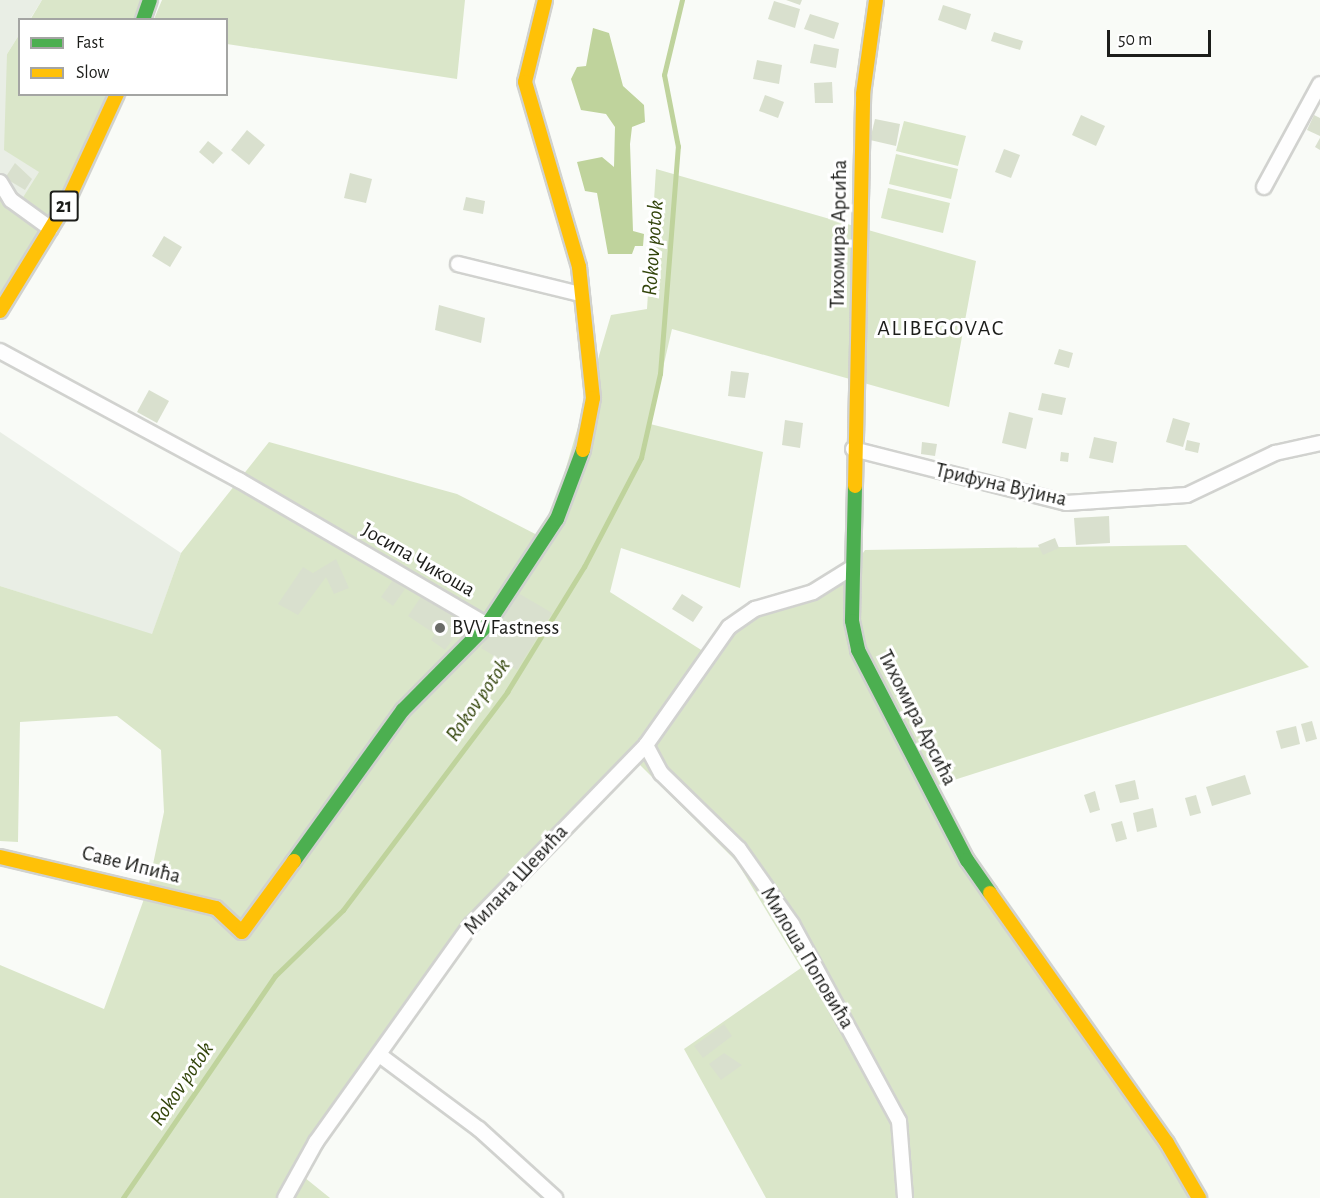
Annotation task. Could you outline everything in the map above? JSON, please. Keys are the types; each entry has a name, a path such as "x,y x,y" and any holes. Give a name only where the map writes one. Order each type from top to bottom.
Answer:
{"street":[{"path":"145,18 150,0"},
{"name":"Јосипа Чикоша","path":"0,351 239,480 487,625 557,519 582,454 593,398 580,294 579,267 525,82 545,0"},
{"name":"Тихомира Арсића","path":"876,0 863,94 852,621 858,650 968,860 1167,1143 1199,1198"},
{"path":"1264,188 1320,84"},
{"name":"21","path":"0,311 51,229 116,96"},
{"path":"0,183 11,200 51,229"},
{"path":"458,264 580,294"},
{"name":"Трифуна Вујина","path":"854,449 1066,503 1187,495 1275,453 1320,443"},
{"path":"646,745 729,627 755,609 813,592 853,567"},
{"name":"Саве Ипића","path":"0,857 216,908 242,932 403,710 487,625"},
{"name":"Милана Шевића","path":"285,1198 316,1142 381,1056 471,925 646,745"},
{"name":"Милоша Поповића","path":"646,745 661,773 739,849 792,924 899,1121 905,1198"},
{"path":"381,1056 479,1129 555,1198"}],"shaded area":[{"path":"0,0 42,0 31,18 18,18 18,37 7,54 39,172 41,232 0,200"},
{"path":"42,0 142,0 136,18 31,18"},
{"path":"162,0 465,0 457,79 228,44 228,18 154,18"},
{"path":"593,28 609,33 623,86 644,105 645,122 632,127 630,144 633,231 644,234 643,246 635,246 632,254 608,254 597,193 585,191 577,162 602,157 614,167 615,127 606,114 581,110 571,79 577,67 586,66"},
{"path":"18,37 18,96 109,96 49,220 22,199 39,172 4,150 7,54"},
{"path":"904,121 966,136 958,166 896,151"},
{"path":"896,154 958,169 951,199 889,184"},
{"path":"656,169 976,261 949,407 672,329 650,424 763,452 740,588 621,548 610,592 706,653 745,608 848,575 865,550 1186,545 1309,667 932,787 1009,913 1203,1198 766,1198 684,1049 801,968 737,862 634,759 471,919 294,1169 330,1198 0,1198 0,965 104,1009 148,888 164,812 161,750 117,716 20,722 18,842 0,841 0,586 152,634 181,553 269,442 457,494 545,539 611,315 647,309"},
{"path":"888,188 950,203 943,233 881,218"},
{"path":"0,200 41,232 0,297"},
{"path":"0,432 181,553 152,635 0,586"}],"building":[{"path":"786,0 802,0 800,5"},
{"path":"774,1 800,9 795,28 768,19"},
{"path":"943,5 971,14 966,30 938,20"},
{"path":"810,14 839,23 834,39 804,29"},
{"path":"994,32 1023,41 1020,50 991,41"},
{"path":"814,44 839,49 836,68 810,63"},
{"path":"757,60 782,65 779,84 753,79"},
{"path":"832,82 833,103 815,103 814,83"},
{"path":"765,95 784,102 778,118 759,111"},
{"path":"1081,115 1105,126 1096,146 1072,135"},
{"path":"1314,115 1320,118 1320,136 1307,130"},
{"path":"875,119 900,124 896,146 870,140"},
{"path":"247,130 265,145 249,165 231,150"},
{"path":"1320,138 1320,150 1315,147"},
{"path":"208,141 223,153 213,164 199,152"},
{"path":"1004,149 1020,155 1011,178 995,172"},
{"path":"15,163 32,179 25,190 5,178"},
{"path":"350,173 372,179 366,203 344,198"},
{"path":"466,197 485,201 483,214 463,210"},
{"path":"164,236 182,247 170,267 152,256"},
{"path":"439,305 485,318 481,343 435,330"},
{"path":"1059,349 1073,353 1069,368 1054,364"},
{"path":"731,371 749,373 745,398 728,396"},
{"path":"149,390 169,401 157,423 137,412"},
{"path":"1042,393 1066,398 1062,415 1038,410"},
{"path":"1009,412 1033,418 1026,449 1002,443"},
{"path":"1173,418 1190,423 1183,447 1166,442"},
{"path":"785,420 803,423 800,448 782,445"},
{"path":"1094,437 1117,442 1113,463 1089,458"},
{"path":"1187,440 1200,443 1198,453 1185,450"},
{"path":"922,442 937,444 935,456 921,454"},
{"path":"1061,452 1069,453 1068,462 1060,461"},
{"path":"1109,516 1110,543 1076,545 1074,518"},
{"path":"1055,538 1059,548 1043,555 1038,545"},
{"path":"336,559 349,588 334,594 326,577 298,615 278,604 303,567 313,573"},
{"path":"393,580 405,589 393,606 381,597"},
{"path":"515,591 552,613 517,670 481,648"},
{"path":"682,594 703,607 693,622 672,609"},
{"path":"422,595 464,623 445,650 431,640 435,634 408,616"},
{"path":"1312,721 1317,739 1306,742 1301,724"},
{"path":"1296,726 1300,744 1281,749 1276,731"},
{"path":"1245,775 1251,794 1212,806 1206,787"},
{"path":"1135,780 1139,799 1120,803 1115,785"},
{"path":"1095,791 1100,810 1090,813 1084,795"},
{"path":"1196,795 1201,813 1190,816 1185,798"},
{"path":"1153,808 1157,827 1137,832 1133,813"},
{"path":"1122,821 1127,839 1116,842 1111,824"},
{"path":"724,1024 732,1036 703,1058 694,1046"},
{"path":"724,1053 742,1065 721,1080 709,1064"}],"waterway":[{"name":"Rokov potok","path":"123,1198 275,976 343,910 507,692 584,567 641,458 660,374 678,147 664,75 682,0"}],"traffic: fast":[{"path":"144,18 150,0"},
{"path":"294,861 403,710 487,625 557,519 583,450"},
{"path":"855,486 852,621 858,650 967,860 990,893"}],"traffic: slow":[{"path":"545,0 525,82 579,267 593,398 583,450"},
{"path":"855,486 863,94 876,0"},
{"path":"0,311 68,200 116,96"},
{"path":"0,857 216,908 242,932 294,861"},
{"path":"990,893 1167,1143 1199,1198"}],"place":[{"name":"BVV Fastness","path":"440,628"}],"district":[{"name":"ALIBEGOVAC","path":"941,329"}]}
